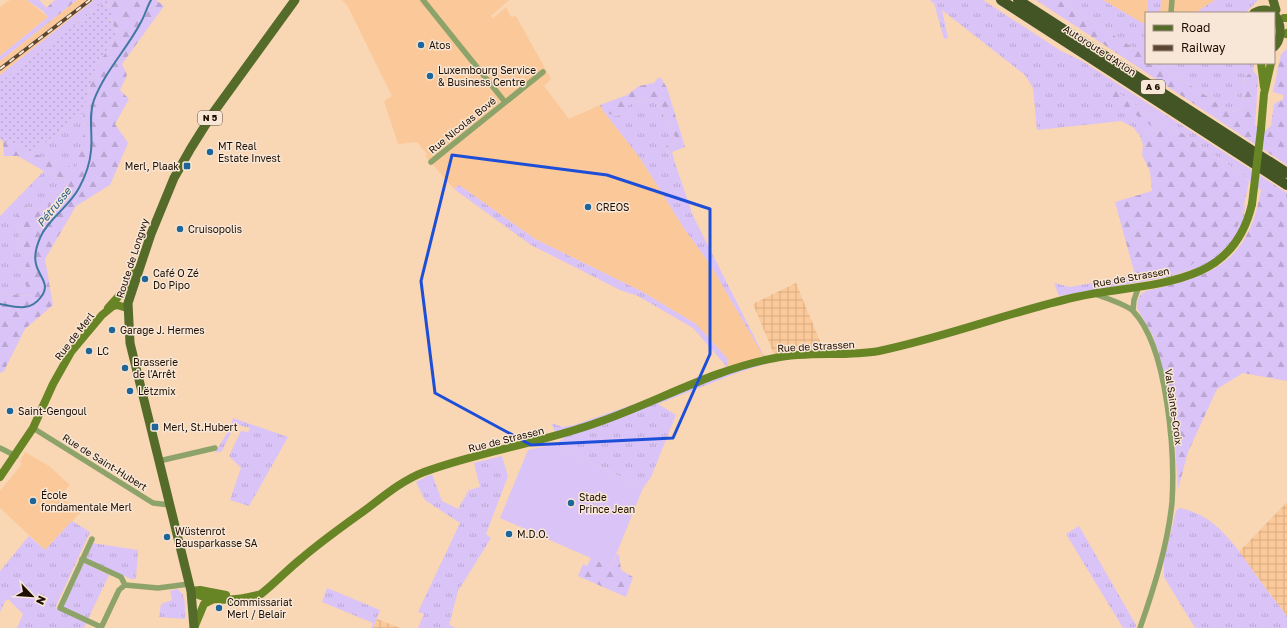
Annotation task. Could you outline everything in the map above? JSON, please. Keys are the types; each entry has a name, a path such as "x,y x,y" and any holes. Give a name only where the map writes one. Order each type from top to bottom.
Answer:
{"highway":[{"name":"Autoroute d'Arlon","path":"1001,0 1287,185"},
{"name":"Autoroute d'Arlon","path":"1018,0 1287,173"}],"main road":[{"name":"Route de Longwy","path":"194,628 190,587 130,342 127,308 146,248 166,198 191,148 213,113 295,0"},
{"path":"1257,11 1263,0"},
{"path":"1273,0 1276,10 1285,18 1286,33 1284,39 1275,48"},
{"path":"1257,11 1271,9 1276,10"},
{"name":"Rue de Strassen","path":"1261,64 1264,94"},
{"name":"Rue de Strassen","path":"190,587 200,596 214,599 249,598 261,594 319,544 399,485 420,473 449,464 556,437 600,422 704,380 761,360 792,356 861,354 876,351 1060,301 1186,276 1216,262 1234,246 1242,234 1248,219 1252,204 1264,94 1271,64"},
{"name":"N 5","path":"102,315 110,304 128,286 146,248"},
{"name":"Rue de Merl","path":"0,477 16,456 33,428 62,366 82,338 102,315 117,305 127,308"},
{"name":"Rue de Strassen","path":"190,587 236,598"},
{"path":"194,628 204,604 214,599"}],"street":[{"name":"Rue Nicolas Bové","path":"423,0 505,102"},
{"path":"1171,12 1172,0"},
{"name":"Rue Nicolas Bové","path":"431,162 543,72"},
{"path":"1092,294 1133,310 1138,286"},
{"name":"Val Sainte-Croix","path":"1133,310 1152,344 1163,383 1171,435 1172,480 1172,503 1163,549 1140,628"},
{"name":"Rue de Saint-Hubert","path":"33,428 153,503 170,504"},
{"path":"0,448 16,456"},
{"path":"159,461 215,448"},
{"path":"92,539 60,608 101,628 119,590 125,585 158,588 190,587"},
{"path":"82,560 121,577 125,585"}],"highlighted area":[{"path":"452,155 607,175 710,209 710,354 673,438 531,445 435,393 421,281"}],"shaded area":[{"path":"10,0 27,0 48,17 0,56 0,7"},
{"path":"77,0 94,0 0,75 0,61"},
{"path":"342,0 509,0 491,16 493,18 506,7 511,17 516,16 551,79 544,86 569,119 600,105 640,158 685,230 710,264 764,356 727,367 696,324 641,291 535,239 459,185 454,189 425,156 427,154 417,142 398,144 384,101 392,96 347,5"},
{"path":"1103,0 1148,0 1144,25"},
{"path":"1161,0 1215,0 1197,12 1160,12"},
{"path":"796,283 824,351 807,350 774,354 753,304"},
{"name":"École fondamentale Merl","path":"25,452 49,466 70,485 60,495 80,513 45,550 0,508 0,491 22,464 20,462"},
{"path":"1287,502 1287,616 1239,552"},
{"path":"377,619 400,628 373,628"}],"green space":[{"path":"27,0 39,0 47,8 43,11"},
{"path":"55,0 77,0 0,61 0,56 48,17 43,11"},
{"path":"94,0 107,0 0,82 0,75"},
{"path":"107,0 112,0 108,6 115,13 110,20 118,32 93,73 83,113 32,153 15,143 3,142 0,138 0,82"},
{"path":"112,0 156,0 164,6 122,64 127,75 120,90 129,99 115,124 128,143 110,185 76,206 45,259 53,305 25,329 4,371 0,373 0,294 33,296 21,277 28,257 25,249 18,239 24,224 17,216 24,206 46,211 51,197 62,197 68,181 44,171 18,156 4,156 3,142 15,143 32,153 76,169 85,128 83,113 93,73 118,32 109,16 109,9"},
{"path":"929,0 983,0 1061,51 1082,61 1287,193 1287,204 1254,185 1245,176 1179,131 1171,130 1113,89 1162,132 1152,130 1140,136 1133,127 1121,121 1037,130 1033,88 1025,75 942,10 948,38 944,39 934,3"},
{"path":"1036,0 1059,0 1145,55 1145,64 1158,64 1231,112 1241,109 1245,77 1253,71 1258,77 1255,126 1267,130 1271,125 1274,104 1283,99 1283,95 1273,92 1281,54 1287,49 1287,165"},
{"path":"1059,0 1103,0 1144,24 1145,22 1145,55"},
{"path":"1148,0 1161,0 1160,12 1147,12"},
{"path":"1215,0 1258,0 1246,12 1197,12"},
{"path":"1158,64 1254,64 1253,71 1245,77 1241,109 1231,112"},
{"path":"658,78 661,78 667,88 685,147 672,152 674,160 671,161 666,146 677,141 658,103 646,99 628,105 628,112 616,116 604,112 600,105 627,95 639,86 654,83"},
{"path":"1113,89 1171,130 1179,131 1245,176 1249,182 1241,218 1234,235 1223,249 1213,257 1196,261 1184,271 1139,280 1135,275 1115,202 1152,191 1150,171 1142,155 1143,145 1140,136 1152,130 1160,132 1102,91"},
{"path":"646,99 658,103 677,141 666,146 671,161 674,160 693,216 764,356 766,364 737,373 658,404 676,415 651,477 643,488 555,444 564,438 562,431 555,432 551,423 563,427 574,425 646,400 727,367 764,357 710,264 685,230 640,158 604,112 616,116 628,112 628,105"},
{"path":"83,113 85,128 76,170 32,153"},
{"path":"44,171 68,181 61,197 46,211 24,206 24,224 18,239 25,249 28,257 21,277 34,296 0,294 0,216"},
{"path":"459,185 535,239 641,291 696,324 727,358 727,367 693,328 638,296 620,290 531,245 454,189"},
{"path":"1261,190 1276,196 1287,204 1287,381 1243,373 1217,389 1188,452 1178,489 1174,429 1166,382 1153,336 1137,308 1138,300 1141,294 1146,291 1190,279 1208,272 1223,263 1236,251 1247,235 1255,215"},
{"path":"1246,201 1243,221 1233,240 1213,260 1200,267 1168,277 1059,296 1054,283 1070,287 1135,275 1139,280 1184,271 1196,260 1213,257 1241,218"},
{"path":"233,418 288,437 249,506 230,500 241,468 229,456 241,431 248,432 250,428 235,424 222,451 215,453 230,428"},
{"name":"Stade Prince Jean","path":"555,444 643,488 611,567 500,518 528,450"},
{"path":"502,456 508,476 486,534 491,538 458,591 449,625 456,628 418,628 424,614 418,612 460,523 425,500 416,482 432,474 442,501 458,509 469,490 480,487 474,463"},
{"path":"1179,508 1193,512 1205,518 1226,535 1287,616 1287,628 1195,628 1164,577 1164,560 1176,511"},
{"path":"72,521 90,532 55,608 86,623 84,628 17,628 23,614 8,599 5,601 0,612 0,571 29,536 45,550"},
{"path":"1079,526 1136,625 1135,628 1123,628 1066,534"},
{"path":"92,543 138,550 136,579 131,579 85,558"},
{"path":"617,554 619,555 621,570 633,577 626,597 578,576 583,564 587,566 591,558 611,567"},
{"path":"84,563 109,575 88,619 63,607"},
{"path":"327,588 380,610 373,628 371,628 373,623 322,602"},
{"path":"177,589 184,598 185,619 159,617 161,604 172,600 170,591"}],"waterway":[{"name":"Pétrusse","path":"0,304 27,307 37,302 44,292 45,284 37,269 35,261 39,241 43,231 75,195 81,184 87,170 90,156 91,112 94,100 104,79 135,32 151,0"}],"railway":[{"path":"0,69 90,0"}],"place":[{"name":"Atos","path":"421,45"},
{"name":"Luxembourg Service & Business Centre","path":"430,76"},
{"name":"MT Real Estate Invest","path":"210,152"},
{"name":"Merl, Plaak","path":"187,166"},
{"name":"CREOS","path":"588,207"},
{"name":"Cruisopolis","path":"180,229"},
{"name":"Café O Zé Do Pipo","path":"145,279"},
{"name":"Garage J. Hermes","path":"112,330"},
{"name":"LC","path":"89,351"},
{"name":"Brasserie de l'Arrêt","path":"125,368"},
{"name":"Lëtzmix","path":"130,391"},
{"name":"Saint-Gengoul","path":"10,411"},
{"name":"Merl, St.Hubert","path":"155,427"},
{"name":"École fondamentale Merl","path":"33,501"},
{"name":"Stade Prince Jean","path":"571,503"},
{"name":"M.D.O.","path":"509,534"},
{"name":"Wüstenrot Bausparkasse SA","path":"167,537"},
{"name":"Commissariat Merl / Belair","path":"219,608"}]}
